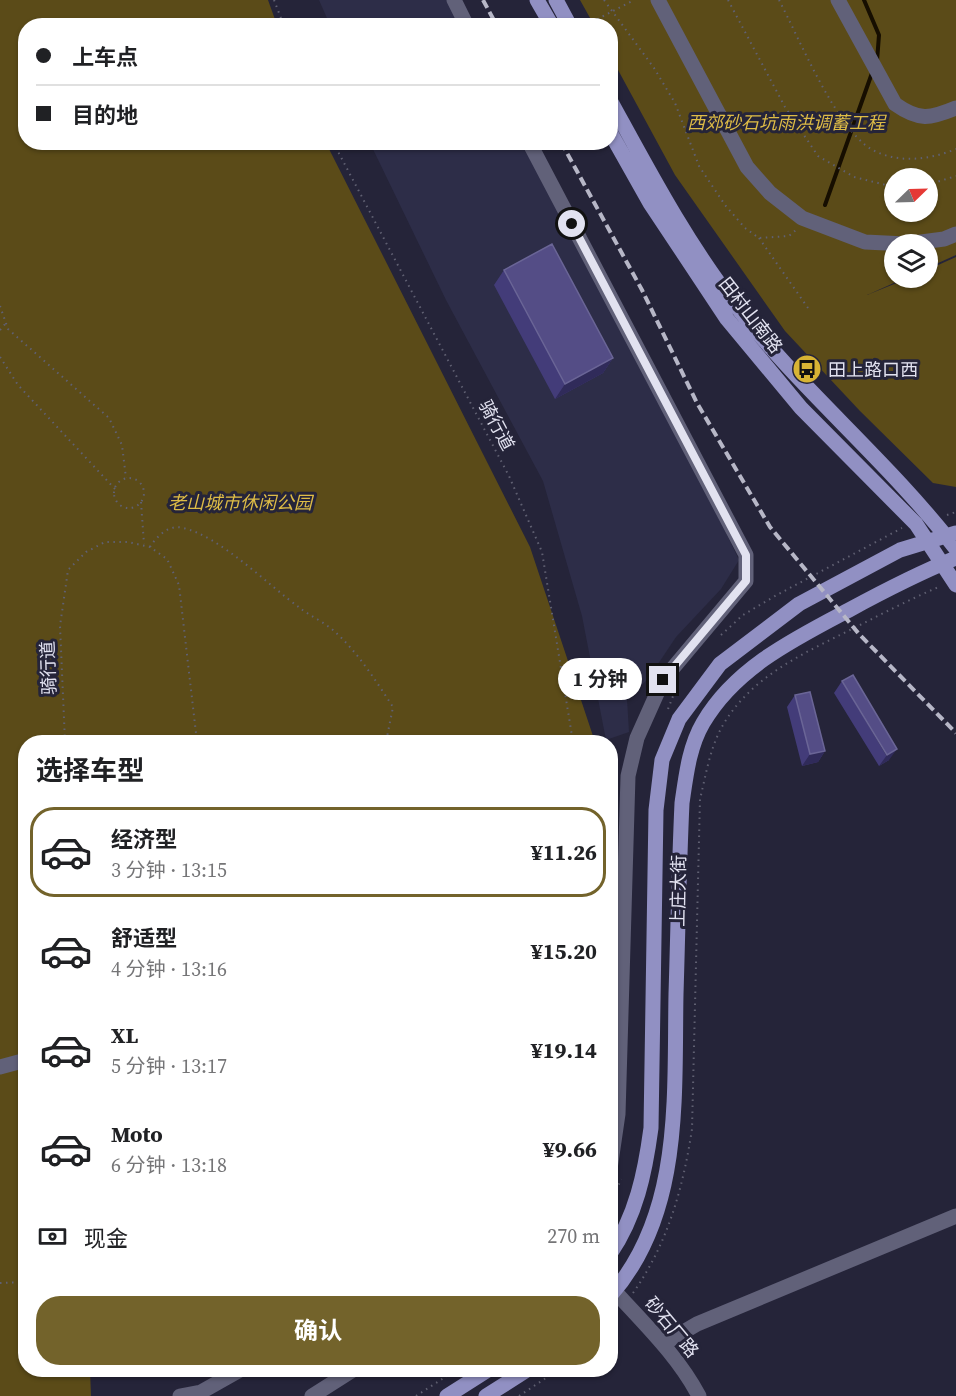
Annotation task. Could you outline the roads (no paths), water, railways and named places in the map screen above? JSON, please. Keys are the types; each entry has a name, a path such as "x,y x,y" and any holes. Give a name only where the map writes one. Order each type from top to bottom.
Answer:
{"main road":[{"path":"537,0 547,18"},
{"path":"556,0 566,18"},
{"name":"田村山南路","path":"618,115 673,215 736,306 799,378 953,540"},
{"name":"田村山南路","path":"618,146 675,243 727,319 801,408 916,524 929,543 950,561 954,583"},
{"name":"上庄大街","path":"618,1238 638,1198 646,1172 651,1128 656,810 662,760 679,719 720,664 799,604 900,550 953,540"},
{"name":"上庄大街","path":"618,1281 648,1233 666,1179 674,1100 682,803 688,764 702,726 732,685 771,654 906,579 950,561"},
{"path":"447,1396 477,1377"},
{"path":"486,1396 516,1377"}],"street":[{"path":"453,0 463,18"},
{"path":"658,0 747,167 770,194 802,218 865,242 906,244 944,239 956,234"},
{"path":"838,0 895,104 906,113 924,118 956,108"},
{"path":"533,150 746,555 746,581 663,680 637,738 630,767 618,1114"},
{"path":"0,1067 18,1062"},
{"path":"663,1344 697,1324 956,1216"},
{"name":"砂石厂路","path":"618,1296 663,1344 690,1379 699,1396"},
{"path":"180,1396 200,1394 228,1377"},
{"path":"312,1396 342,1377"}],"waterway":[{"path":"864,0 879,35 877,61"},
{"path":"825,205 872,73"}],"railway":[{"path":"483,0 493,18"},
{"path":"565,150 642,290 697,403 770,527 859,634 956,733"}],"place":[{"name":"田上路口西","path":"807,369"}],"park label":[{"name":"西郊砂石坑雨洪调蓄工程","path":"786,122"},
{"name":"老山城市休闲公园","path":"240,502"}]}
